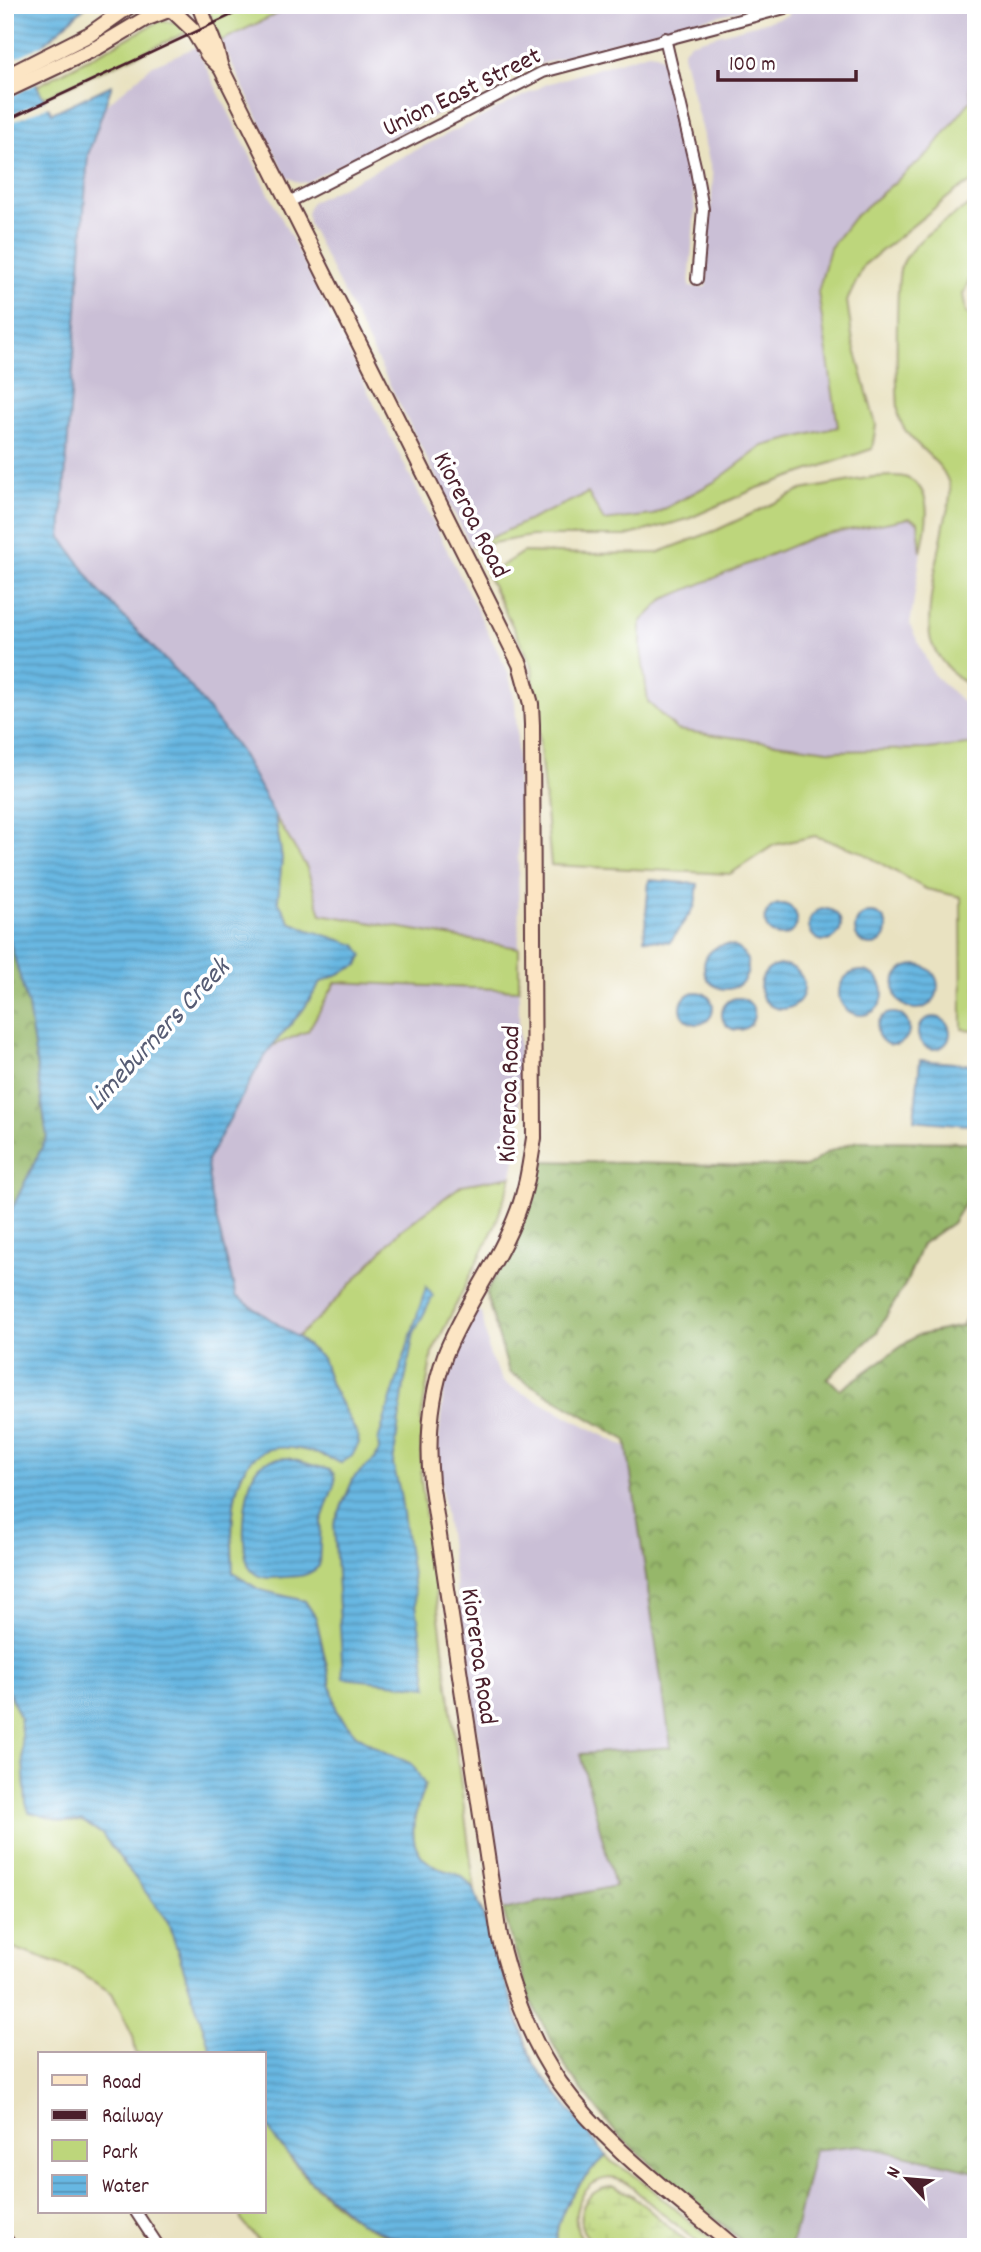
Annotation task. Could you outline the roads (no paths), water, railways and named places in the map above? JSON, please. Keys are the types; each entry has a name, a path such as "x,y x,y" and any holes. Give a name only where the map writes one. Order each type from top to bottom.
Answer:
{"main road":[{"path":"5,91 63,56 131,5"},
{"name":"Kioreroa Road","path":"199,5 221,68 520,664 531,704 534,1138 527,1180 517,1213 455,1332 432,1401 428,1446 433,1496 499,1936 523,2015 559,2082 605,2135 734,2247"},
{"path":"5,77 63,56 98,47 171,7"},
{"name":"Kioreroa Road","path":"171,7 192,29 208,55 221,68"}],"street":[{"name":"Union East Street","path":"287,203 543,72 785,8"},
{"path":"665,38 696,170 702,209 698,279"},
{"path":"137,2214 159,2247"},
{"path":"5,2237 12,2247"}],"water":[{"name":"Limeburners Creek","path":"5,5 87,5 32,55 37,86 52,113 112,85 88,155 61,537 98,590 190,686 240,751 275,816 282,858 278,901 290,922 356,945 363,955 358,965 321,982 303,1010 272,1046 207,1161 211,1198 236,1296 297,1337 322,1358 331,1385 359,1443 352,1456 341,1463 305,1450 278,1448 258,1454 245,1468 237,1488 233,1513 233,1573 260,1590 305,1601 316,1618 337,1712 355,1734 377,1748 412,1764 425,1785 413,1829 417,1849 434,1866 460,1876 475,1892 533,2063 606,2156 568,2201 560,2219 554,2247 419,2247 360,2223 311,2181 274,2138 266,2123 266,2052 211,2052 168,1922 102,1834 82,1821 64,1822 29,1812 26,1803 20,1717 5,1684 5,1223 47,1137 28,1006 5,924"},
{"path":"649,880 698,884 695,906 670,942 644,939"},
{"path":"781,904 792,909 797,920 792,931 781,936 770,931 765,920 770,909"},
{"path":"825,909 836,914 841,925 836,936 825,941 814,936 809,925 814,914"},
{"path":"871,913 882,918 887,929 882,940 871,945 860,940 855,929 860,918"},
{"path":"726,945 735,946 742,951 747,958 747,976 742,983 735,988 726,989 717,988 710,983 705,976 704,967 705,958 710,951 717,946"},
{"path":"782,965 791,966 798,971 803,978 803,996 798,1003 791,1008 782,1009 773,1008 766,1003 761,996 760,987 761,978 766,971 773,966"},
{"path":"916,965 925,966 932,971 937,978 937,996 932,1003 925,1008 916,1009 907,1008 900,1003 895,996 894,987 895,978 900,971 907,966"},
{"path":"861,971 870,972 877,977 882,984 882,1002 877,1009 870,1014 861,1015 852,1014 845,1009 840,1002 839,993 840,984 845,977 852,972"},
{"path":"697,992 708,997 713,1008 708,1019 697,1024 686,1019 681,1008 686,997"},
{"path":"738,998 749,1003 754,1014 749,1025 738,1030 727,1025 722,1014 727,1003"},
{"path":"893,1013 904,1018 909,1029 904,1040 893,1045 882,1040 877,1029 882,1018"},
{"path":"934,1017 945,1022 950,1033 945,1044 934,1049 923,1044 918,1033 923,1022"},
{"path":"920,1060 976,1065 976,1126 914,1120"},
{"path":"426,1287 433,1296 414,1333 393,1464 400,1492 428,1687 343,1678 334,1524 354,1477 375,1459 379,1450 378,1440"},
{"path":"287,1458 330,1470 334,1474 335,1482 321,1522 319,1566 303,1575 264,1577 253,1572 245,1552 246,1504 252,1476 257,1468 270,1460"}],"railway":[{"path":"5,121 253,5"}]}
